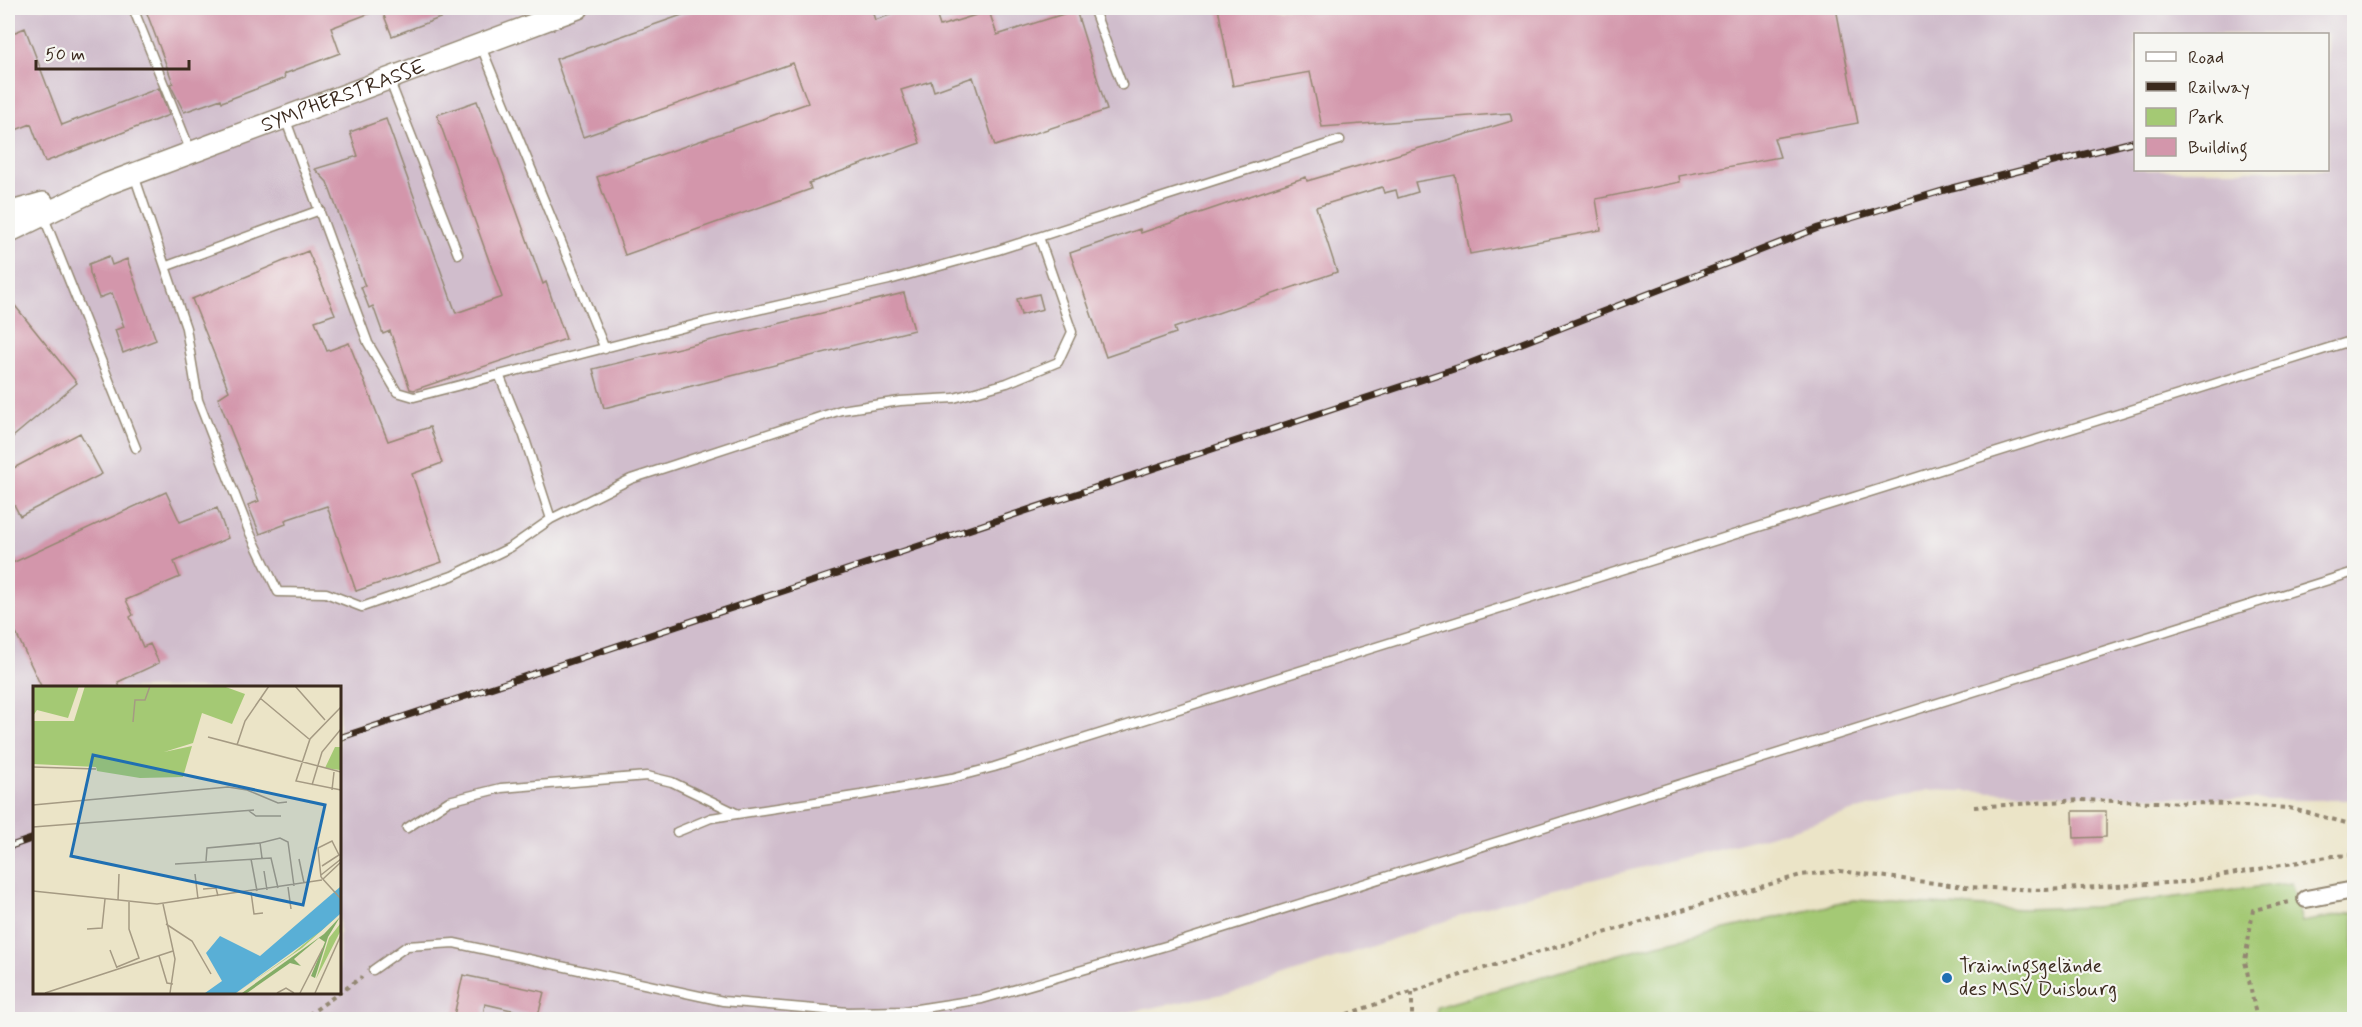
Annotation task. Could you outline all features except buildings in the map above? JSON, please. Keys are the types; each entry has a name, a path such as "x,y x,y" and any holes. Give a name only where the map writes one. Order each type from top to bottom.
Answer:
{"street":[{"name":"SYMPHERSTRASSE","path":"8,213 107,184 480,44 542,17 578,8"},
{"name":"SYMPHERSTRASSE","path":"8,231 107,184"},
{"path":"2306,899 2355,890"}],"lane":[{"path":"134,8 191,153"},
{"path":"1093,8 1122,85"},
{"path":"480,44 605,349"},
{"path":"388,79 458,254"},
{"path":"285,118 368,343 397,392 414,397 500,377 705,322 889,280 1039,237 1340,140"},
{"path":"133,174 167,266 186,328 198,400 249,531 278,592 326,593 362,607 452,576 511,547 551,519 631,479 841,410 900,401 954,398 1007,383 1058,362 1072,332 1039,237"},
{"path":"167,266 320,210"},
{"path":"43,215 136,448"},
{"path":"677,832 711,818 851,797 952,778 994,767 2355,340"},
{"path":"500,377 524,436 551,519"},
{"path":"373,970 407,946 454,943 723,1002 785,1008 904,1011 982,999 1180,942 2355,572"},
{"path":"407,828 449,801 501,788 646,776 672,782 736,813"}],"path":[{"path":"1974,807 2080,800 2228,804 2289,808 2355,825"},
{"path":"1330,1020 1461,975 1722,896 1820,872 1840,871 1965,887 2045,890 2185,882 2332,856 2355,855"},
{"path":"2257,1020 2245,961 2253,910 2306,899"},
{"path":"340,993 373,970"},
{"path":"1412,992 1412,1020"},
{"path":"301,1020 338,994"}],"shaded area":[{"path":"8,8 2354,8 2354,800 2267,800 1927,790 1765,837 1502,902 1243,990 1094,1019 8,1019"}],"green space":[{"name":"Trainingsgelände des MSV Duisburg","path":"2291,883 2302,922 2354,913 2354,1019 1436,1019 1437,1007 1641,948 1854,900 2022,909 2094,907"}],"railway":[{"path":"340,738 1463,366 1818,228 1952,188 2134,142"},
{"path":"8,847 33,838"}],"place":[{"name":"Trainingsgelände des MSV Duisburg","path":"1947,978"}]}
